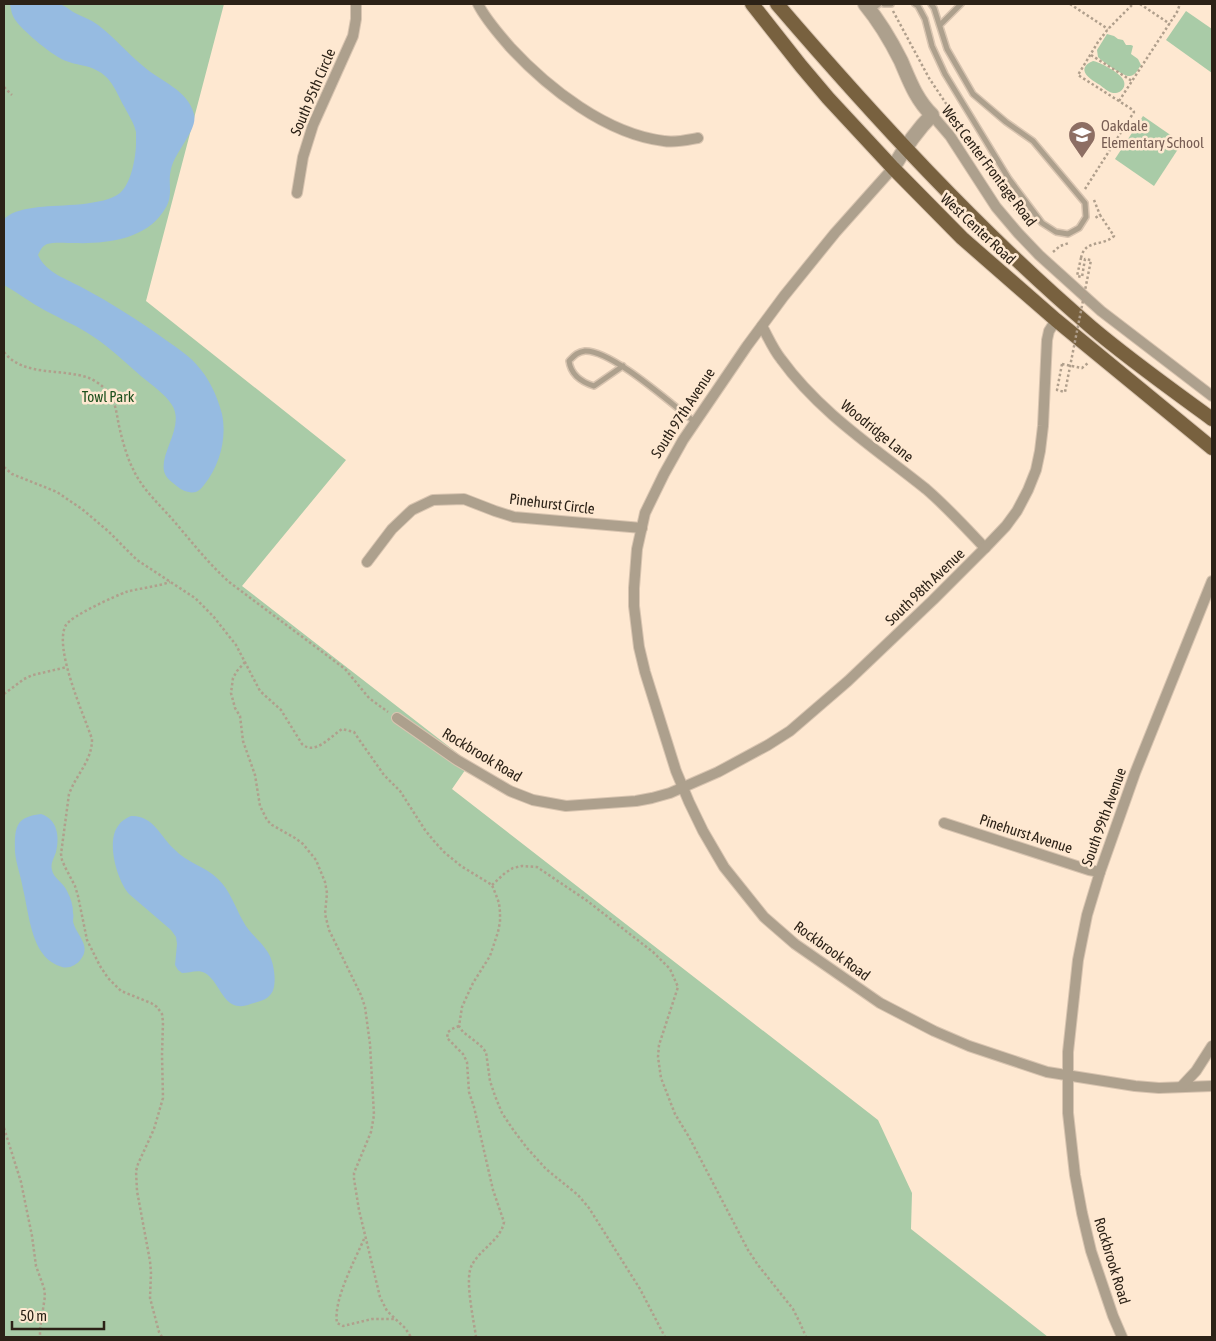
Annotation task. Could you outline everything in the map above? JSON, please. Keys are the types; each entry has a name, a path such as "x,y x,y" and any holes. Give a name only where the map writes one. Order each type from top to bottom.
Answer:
{"main road":[{"name":"West Center Road","path":"752,4 801,66 893,168 962,238 1056,320 1212,448"},
{"name":"West Center Road","path":"777,4 825,60 970,215 1073,311 1116,348 1212,419"}],"street":[{"name":"South 95th Circle","path":"297,193 303,157 313,125 353,36 356,4"},
{"path":"478,4 495,28 529,67 566,98 586,111 640,136 671,142 698,138"},
{"name":"West Center Frontage Road","path":"872,6 921,102 950,136 996,207 1018,233 1101,312 1212,396"},
{"name":"South 97th Avenue","path":"683,787 652,697 640,647 634,606 637,549 645,513 683,440 747,346 784,296 835,233 893,168 905,147 932,115"},
{"name":"South 98th Avenue","path":"683,787 744,759 790,731 848,681 934,600 1006,526 1028,490 1036,470 1043,426 1047,340 1056,320"},
{"name":"Woodridge Lane","path":"762,326 780,358 819,404 927,490 985,548"},
{"name":"Pinehurst Circle","path":"367,562 392,529 412,510 433,500 464,499 514,517 642,528"},
{"name":"South 99th Avenue","path":"1068,1075 1068,1052 1078,960 1087,915 1135,773 1212,581"},
{"name":"Rockbrook Road","path":"398,718 457,760 510,791 533,800 566,806 636,801 683,787 688,802 724,867 764,917 795,944 880,1003 934,1031 969,1046 1047,1072 1068,1075 1068,1113 1075,1175 1082,1213 1092,1251 1113,1316 1122,1337"},
{"name":"Pinehurst Avenue","path":"944,823 1100,872"},
{"path":"1181,1087 1196,1071 1212,1046"},
{"path":"1068,1075 1158,1088 1212,1086"}],"lane":[{"path":"915,4 923,15 932,46 945,74 1009,179 1042,223 1056,232 1068,234 1079,228 1086,217 1085,203 1033,141 1006,122 973,94 948,49 933,6 923,15"},
{"path":"940,25 962,4"},
{"path":"623,366 594,386 584,383 575,375 570,368 569,361 575,354 585,351 602,356 623,366 696,422"}],"path":[{"path":"888,4 929,78 991,176"},
{"path":"1070,4 1108,29"},
{"path":"1089,194 1084,190 1134,114 1133,110 1078,74 1108,29 1132,4"},
{"path":"1140,4 1170,24"},
{"path":"1120,101 1170,24 1180,4"},
{"path":"1090,55 1132,81"},
{"path":"4,87 12,96"},
{"path":"996,184 1025,222"},
{"path":"1089,362 1082,368 1062,364 1057,390 1065,392 1091,260 1085,259 1082,276 1077,276 1081,258 1084,251 1090,245 1109,240 1114,236 1100,215 1093,198"},
{"path":"1093,222 1100,215"},
{"path":"1053,252 1060,246 1071,242"},
{"path":"1048,247 1058,258"},
{"path":"1083,286 1089,291"},
{"path":"4,352 18,364 90,378 104,388 115,403 127,456 141,483 219,573 345,669 369,698 398,718"},
{"path":"4,467 12,474 57,492 82,509 108,531 137,560 195,598 213,616 236,646 260,691 281,710 306,748 319,746 342,729 354,732 384,775 400,791 434,841 461,866 492,886 500,903 500,922 490,956 473,983 462,1007 459,1026 463,1032 486,1052 490,1081 502,1113 541,1164 578,1194 589,1208 640,1290 665,1337"},
{"path":"162,1337 158,1332 150,1298 150,1260 137,1191 136,1172 154,1129 163,1098 162,1055 164,1022 162,1014 157,1007 121,991 108,978 100,966 87,940 75,886 62,860 61,854 69,794 72,785 90,756 92,748 92,739 66,667 63,632 68,622 117,596 137,589 170,582"},
{"path":"245,662 233,678 231,693 235,708 240,716 243,741 255,775 260,806 267,820 272,825 303,844 316,860 325,882 327,893 325,914 329,930 366,1007 374,1115 371,1132 354,1172 354,1179 365,1237 380,1297 387,1311 411,1337"},
{"path":"4,694 24,679 33,675 66,667"},
{"path":"492,886 513,868 522,866 537,867 586,900 653,952 670,969 678,986 662,1033 658,1057 661,1078 670,1105 748,1250 758,1266 793,1309 806,1337"},
{"path":"459,1026 448,1032 447,1038 463,1054 467,1062 469,1092 504,1222 499,1233 477,1258 470,1270 468,1282 476,1337"},
{"path":"4,1128 21,1182 36,1266 44,1288 45,1296 40,1337"},
{"path":"365,1237 341,1295 336,1316 337,1323 343,1326 372,1319 396,1319"}],"green space":[{"name":"Towl Park","path":"4,4 224,4 146,301 346,460 242,586 470,763 452,789 878,1120 912,1193 911,1229 1048,1337 4,1337"},
{"path":"1186,11 1212,29 1212,73 1166,40"},
{"path":"1107,34 1123,40 1126,45 1133,46 1131,54 1138,59 1141,65 1137,72 1127,76 1098,57 1097,50"},
{"path":"1093,61 1109,68 1120,76 1124,81 1121,91 1116,93 1106,90 1086,74 1084,71 1085,67"},
{"path":"1143,116 1182,143 1154,186 1115,159"}],"water":[{"path":"10,4 59,4 92,21 105,30 143,66 180,92 191,106 194,114 193,127 173,162 170,175 170,196 167,206 155,221 135,234 111,241 47,244 42,247 38,255 46,266 58,275 114,306 185,353 205,375 220,407 224,432 221,451 214,469 204,485 196,492 180,489 165,473 165,456 176,422 172,405 166,397 115,353 93,337 40,308 4,285 4,219 25,209 93,203 120,193 130,177 134,163 136,143 136,132 133,123 106,77 93,68 61,59 47,49 16,21"},
{"path":"41,814 51,820 56,829 58,840 52,870 54,876 66,888 70,896 74,926 84,944 84,954 73,966 59,966 51,962 39,947 30,923 16,857 15,838 18,825 25,818"},
{"path":"131,816 145,819 151,823 179,854 213,875 226,888 245,925 264,947 272,960 274,985 271,994 267,998 245,1006 233,1005 210,976 197,971 182,973 178,970 175,965 176,937 171,930 129,894 117,871 113,851 115,833 118,826"}],"place":[{"name":"Oakdale Elementary School","path":"1082,159"}]}
